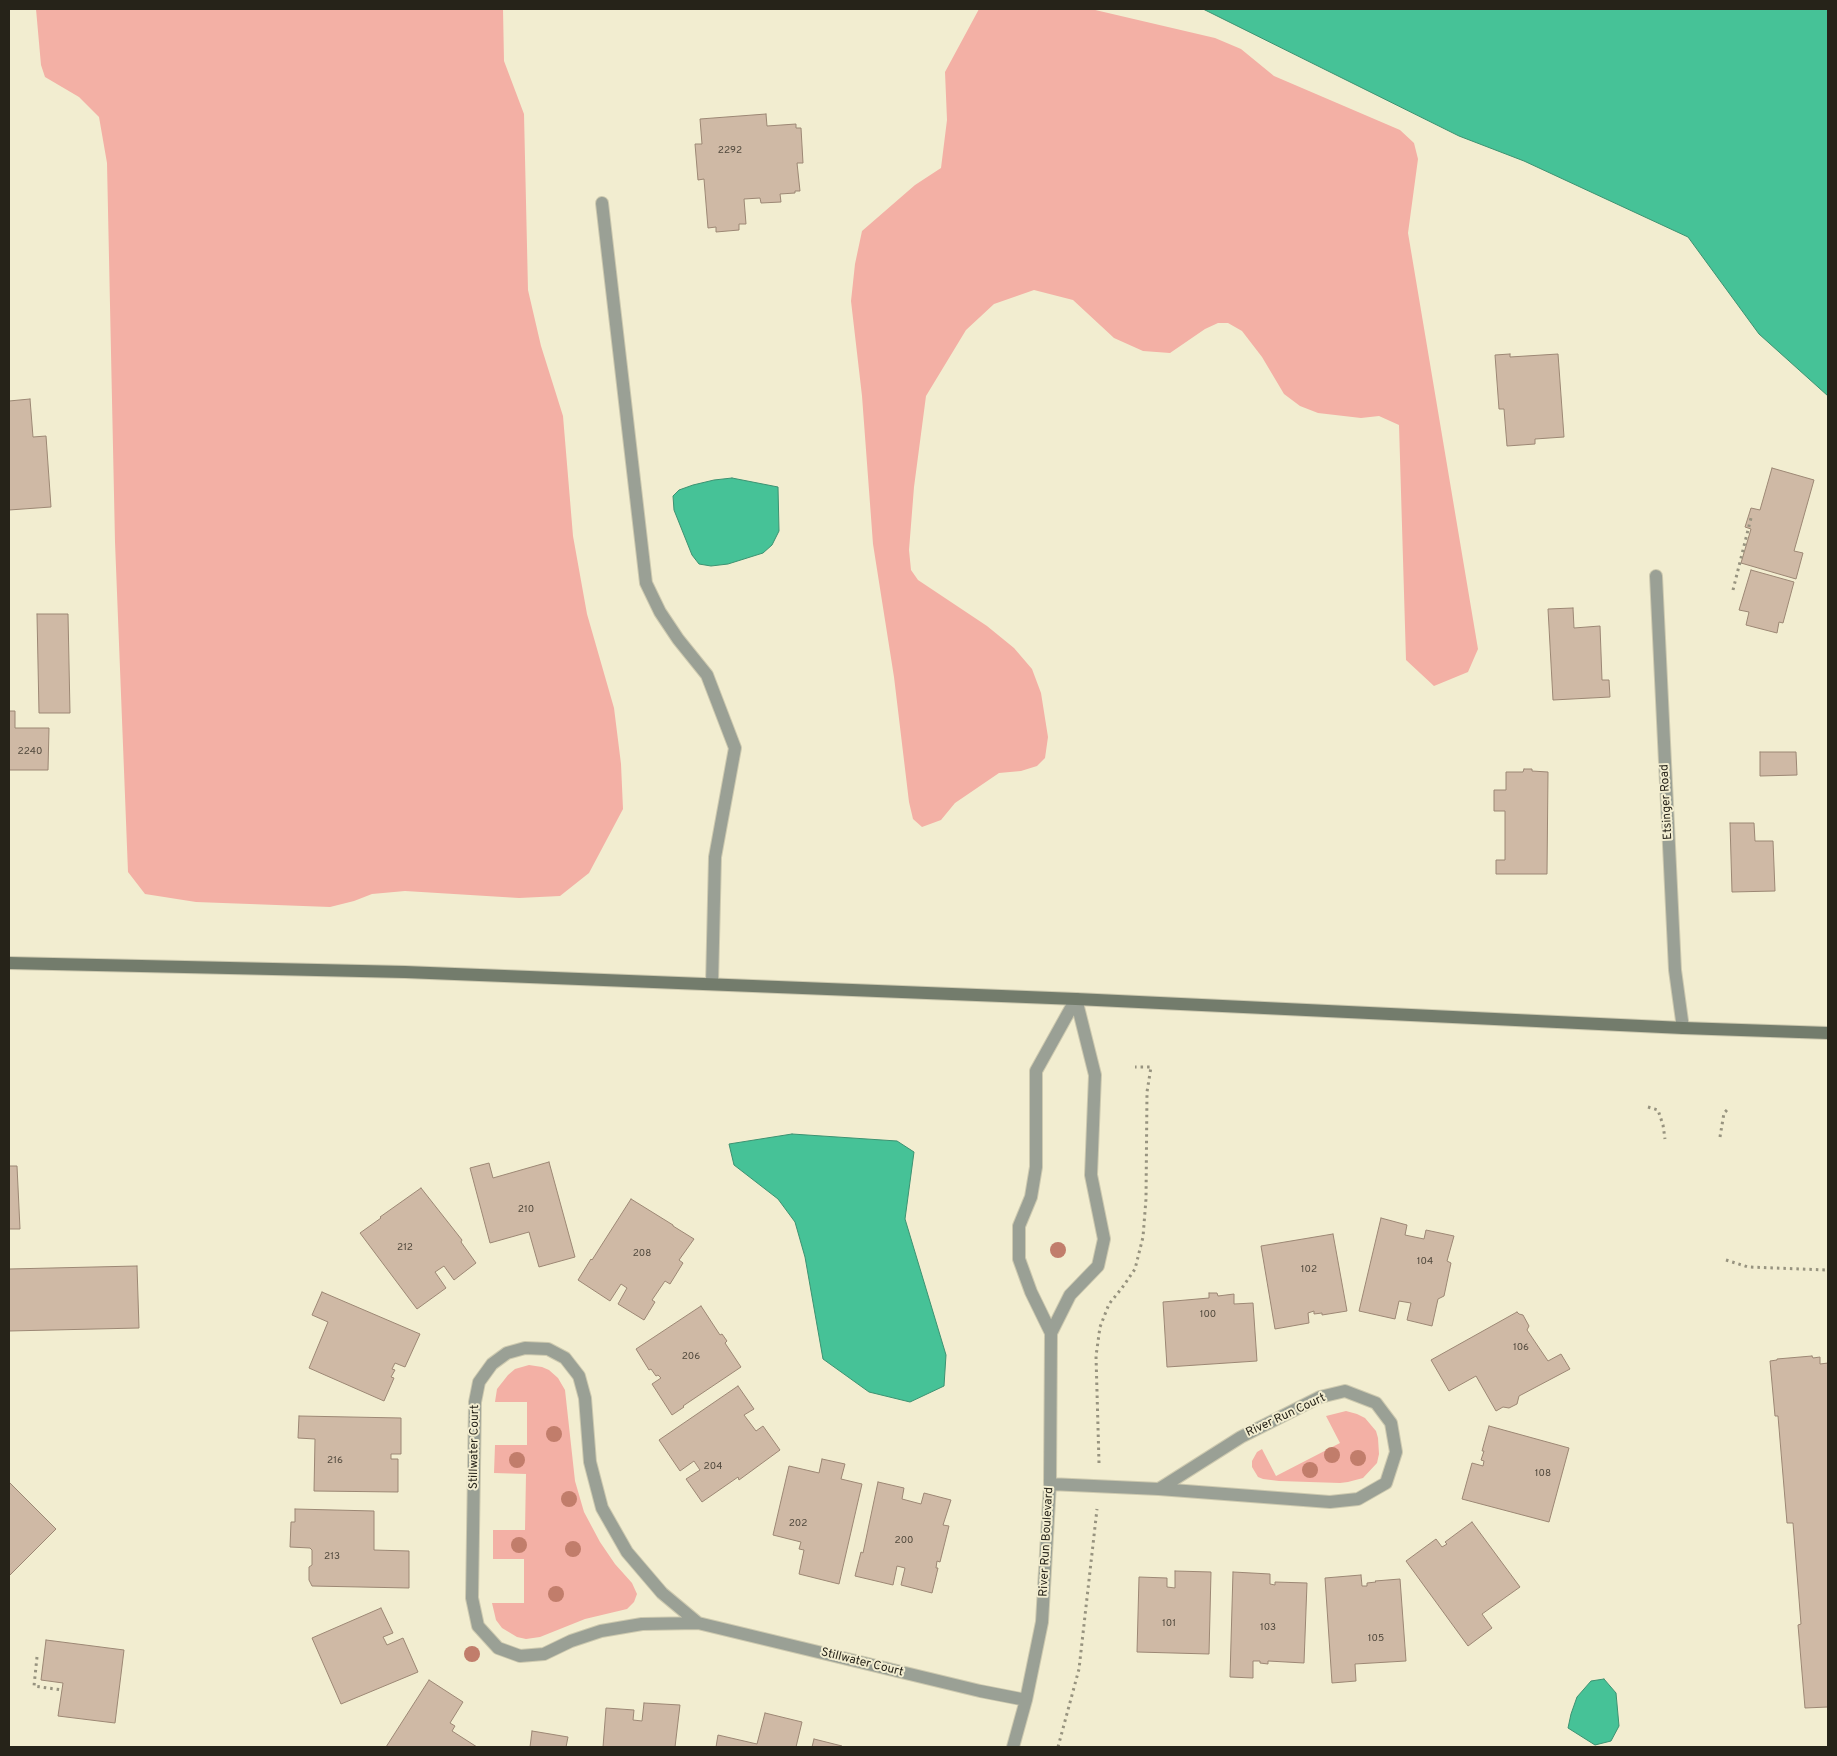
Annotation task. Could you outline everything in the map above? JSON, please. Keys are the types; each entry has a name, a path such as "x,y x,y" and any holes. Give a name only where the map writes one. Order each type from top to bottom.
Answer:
{"main road":[{"path":"9,963 405,972 1076,999 1684,1028 1828,1033"}],"street":[{"path":"602,203 646,583 660,612 678,639 707,675 735,748 715,857 712,984"},
{"name":"Etsinger Road","path":"1656,576 1676,970 1684,1028"},
{"name":"River Run Boulevard","path":"1051,1333 1031,1292 1019,1259 1020,1226 1031,1197 1036,1167 1036,1071 1076,999"},
{"name":"River Run Boulevard","path":"1013,1747 1026,1700 1042,1622 1050,1484 1051,1333 1070,1295 1098,1266 1104,1239 1091,1175 1095,1075 1076,999"},
{"name":"Stillwater Court","path":"698,1623 662,1593 627,1552 602,1508 590,1462 585,1398 579,1376 565,1358 548,1349 525,1348 507,1353 492,1364 479,1382 475,1402 472,1598 478,1626 498,1648 520,1656 544,1654 570,1640 601,1631 642,1624 698,1623 980,1691 1026,1700"},
{"name":"River Run Court","path":"1050,1484 1159,1489 1330,1502 1358,1499 1386,1483 1396,1452 1392,1423 1376,1403 1345,1391 1320,1398 1241,1437 1159,1489"}],"path":[{"path":"1733,590 1751,518 1748,517"},
{"path":"1135,1067 1151,1068"},
{"path":"1648,1107 1658,1110 1665,1139"},
{"path":"1720,1137 1724,1113 1729,1108"},
{"path":"1726,1260 1748,1267 1828,1270"},
{"path":"1058,1747 1079,1669 1097,1514"},
{"path":"37,1657 34,1686 62,1690"}],"shaded area":[{"path":"36,9 503,9 504,61 524,114 528,290 541,346 563,416 573,536 587,614 614,708 621,764 623,809 589,873 560,896 519,898 405,891 372,894 330,907 196,902 145,894 128,872 115,542 107,163 99,117 79,97 45,77 41,65"},
{"path":"979,9 1091,9 1215,38 1241,49 1274,76 1400,130 1414,143 1418,159 1408,233 1478,649 1468,672 1434,686 1406,660 1399,425 1379,416 1361,418 1318,413 1300,406 1284,394 1262,357 1242,331 1228,323 1218,323 1205,329 1170,353 1143,351 1114,338 1073,300 1034,290 994,304 966,330 926,396 914,487 909,550 911,570 918,580 987,626 1014,648 1032,669 1041,693 1048,737 1045,758 1037,766 1021,771 999,773 955,803 941,820 922,827 913,819 909,802 894,677 873,544 862,396 851,301 855,264 862,231 915,185 941,168 947,120 945,72"},
{"path":"1203,9 1828,9 1828,396 1759,334 1688,237 1524,161 1459,136"},
{"path":"732,478 778,487 779,531 772,545 763,553 728,564 711,566 699,564 692,555 674,510 673,496 679,490 693,485"},
{"path":"792,1134 897,1141 914,1152 905,1219 946,1355 944,1386 910,1402 869,1392 823,1359 805,1257 795,1222 778,1199 734,1165 729,1144"},
{"path":"529,1365 549,1370 558,1378 565,1390 575,1481 584,1512 600,1542 615,1564 632,1583 637,1594 634,1602 627,1609 585,1619 540,1637 526,1639 517,1637 502,1628 496,1620 492,1603 524,1603 524,1559 493,1559 493,1530 525,1530 526,1474 494,1473 495,1445 527,1445 527,1402 495,1402 497,1389 508,1375 515,1369"},
{"path":"1346,1411 1365,1418 1376,1431 1378,1438 1379,1454 1377,1463 1363,1478 1340,1483 1279,1481 1258,1477 1252,1467 1252,1461 1257,1452 1262,1449 1276,1476 1340,1443 1326,1416"},
{"path":"1604,1679 1616,1693 1619,1726 1611,1741 1595,1745 1568,1728 1577,1697 1591,1681"}],"building":[{"path":"766,114 767,126 796,124 796,128 801,128 803,163 797,163 800,191 780,194 781,202 761,203 760,198 744,199 746,224 739,224 739,230 716,232 716,227 708,228 704,179 698,180 695,144 702,144 700,119"},
{"path":"1510,354 1510,357 1558,354 1564,437 1535,439 1535,444 1507,446 1504,409 1499,409 1495,355"},
{"path":"30,399 33,437 46,436 51,507 9,510 9,401"},
{"path":"1772,468 1814,480 1794,551 1803,553 1796,579 1741,563 1751,529 1745,527 1751,508 1760,510"},
{"path":"1751,570 1794,582 1783,623 1779,622 1777,633 1746,625 1749,612 1739,610"},
{"path":"1573,608 1574,628 1600,626 1602,680 1609,680 1610,697 1553,700 1548,609"},
{"path":"37,614 68,614 70,713 39,713"},
{"path":"9,711 15,711 15,728 49,728 48,770 9,770"},
{"path":"1760,752 1796,752 1797,775 1760,776"},
{"path":"1524,769 1548,772 1547,874 1496,874 1496,860 1505,860 1505,811 1494,811 1494,790 1506,790 1506,772 1523,772"},
{"path":"1730,823 1754,823 1755,841 1773,841 1775,891 1732,892"},
{"path":"549,1162 575,1257 539,1267 529,1232 490,1243 470,1168 489,1163 493,1178"},
{"path":"9,1166 17,1166 20,1229 9,1229"},
{"path":"421,1188 462,1240 461,1242 476,1263 454,1280 444,1266 435,1272 446,1288 417,1309 360,1233"},
{"path":"631,1199 694,1239 679,1260 683,1263 670,1284 665,1281 652,1300 655,1302 644,1320 618,1304 627,1288 621,1284 610,1301 578,1280"},
{"path":"1381,1218 1407,1225 1405,1235 1424,1239 1426,1230 1454,1236 1447,1261 1451,1263 1444,1296 1438,1299 1432,1326 1407,1320 1411,1303 1399,1301 1395,1319 1359,1311"},
{"path":"1333,1234 1347,1311 1322,1315 1322,1313 1314,1314 1314,1311 1308,1313 1309,1323 1275,1329 1261,1246"},
{"path":"137,1266 139,1328 9,1331 9,1269"},
{"path":"322,1292 420,1334 405,1367 395,1363 392,1369 395,1370 391,1377 394,1378 384,1401 309,1368 328,1322 312,1315"},
{"path":"1209,1293 1217,1293 1218,1296 1234,1294 1234,1304 1253,1303 1257,1361 1167,1367 1163,1302 1209,1298"},
{"path":"701,1306 720,1335 722,1334 727,1341 725,1343 741,1367 672,1415 652,1384 661,1378 658,1375 656,1376 651,1369 649,1370 636,1349"},
{"path":"1517,1312 1523,1315 1529,1326 1527,1330 1548,1361 1561,1354 1570,1369 1519,1396 1517,1404 1509,1408 1503,1407 1496,1411 1476,1376 1449,1391 1431,1360"},
{"path":"1812,1356 1813,1358 1820,1357 1820,1364 1828,1363 1828,1707 1805,1708 1798,1625 1801,1624 1793,1523 1787,1523 1778,1416 1775,1416 1770,1361"},
{"path":"738,1386 754,1409 744,1415 756,1431 763,1426 780,1450 739,1480 738,1477 702,1502 686,1479 700,1470 694,1461 680,1471 659,1440"},
{"path":"299,1416 401,1418 401,1454 391,1454 391,1459 398,1459 398,1492 314,1491 315,1439 298,1438"},
{"path":"1489,1426 1569,1448 1549,1522 1462,1499 1472,1463 1483,1466 1484,1461 1481,1460 1484,1451 1482,1451"},
{"path":"822,1459 845,1464 841,1479 862,1484 839,1584 799,1574 804,1550 799,1549 801,1542 773,1535 789,1466 819,1473"},
{"path":"9,1482 56,1529 9,1576"},
{"path":"878,1482 904,1488 902,1499 921,1504 924,1493 951,1500 943,1525 949,1526 940,1562 937,1561 936,1568 938,1568 932,1593 901,1585 905,1568 897,1566 893,1585 855,1576 861,1552 863,1553"},
{"path":"295,1509 374,1511 374,1550 409,1551 409,1588 312,1586 309,1580 309,1567 312,1565 312,1550 310,1548 290,1547 291,1522 295,1522"},
{"path":"1472,1522 1520,1587 1482,1614 1492,1628 1468,1646 1406,1561 1436,1539 1442,1547 1447,1544 1445,1542"},
{"path":"1175,1571 1211,1572 1209,1654 1137,1652 1139,1577 1167,1578 1167,1587 1175,1588"},
{"path":"1233,1572 1270,1574 1270,1584 1275,1585 1275,1582 1307,1583 1304,1663 1268,1661 1268,1664 1253,1661 1253,1678 1230,1677"},
{"path":"1361,1575 1362,1586 1367,1586 1367,1583 1375,1581 1400,1579 1406,1661 1355,1664 1356,1681 1332,1683 1325,1578"},
{"path":"381,1608 393,1633 383,1637 387,1645 403,1638 418,1672 341,1704 312,1638"},
{"path":"46,1640 124,1650 115,1723 58,1716 63,1683 41,1680"},
{"path":"429,1680 463,1702 450,1723 455,1726 452,1731 477,1747 386,1747"},
{"path":"644,1703 680,1705 675,1747 603,1747 606,1708 634,1710 633,1720 642,1721"},
{"path":"765,1713 802,1722 796,1747 716,1747 718,1735 757,1744"},
{"path":"532,1731 568,1737 566,1747 530,1747"},
{"path":"814,1739 842,1746 812,1747"}]}
